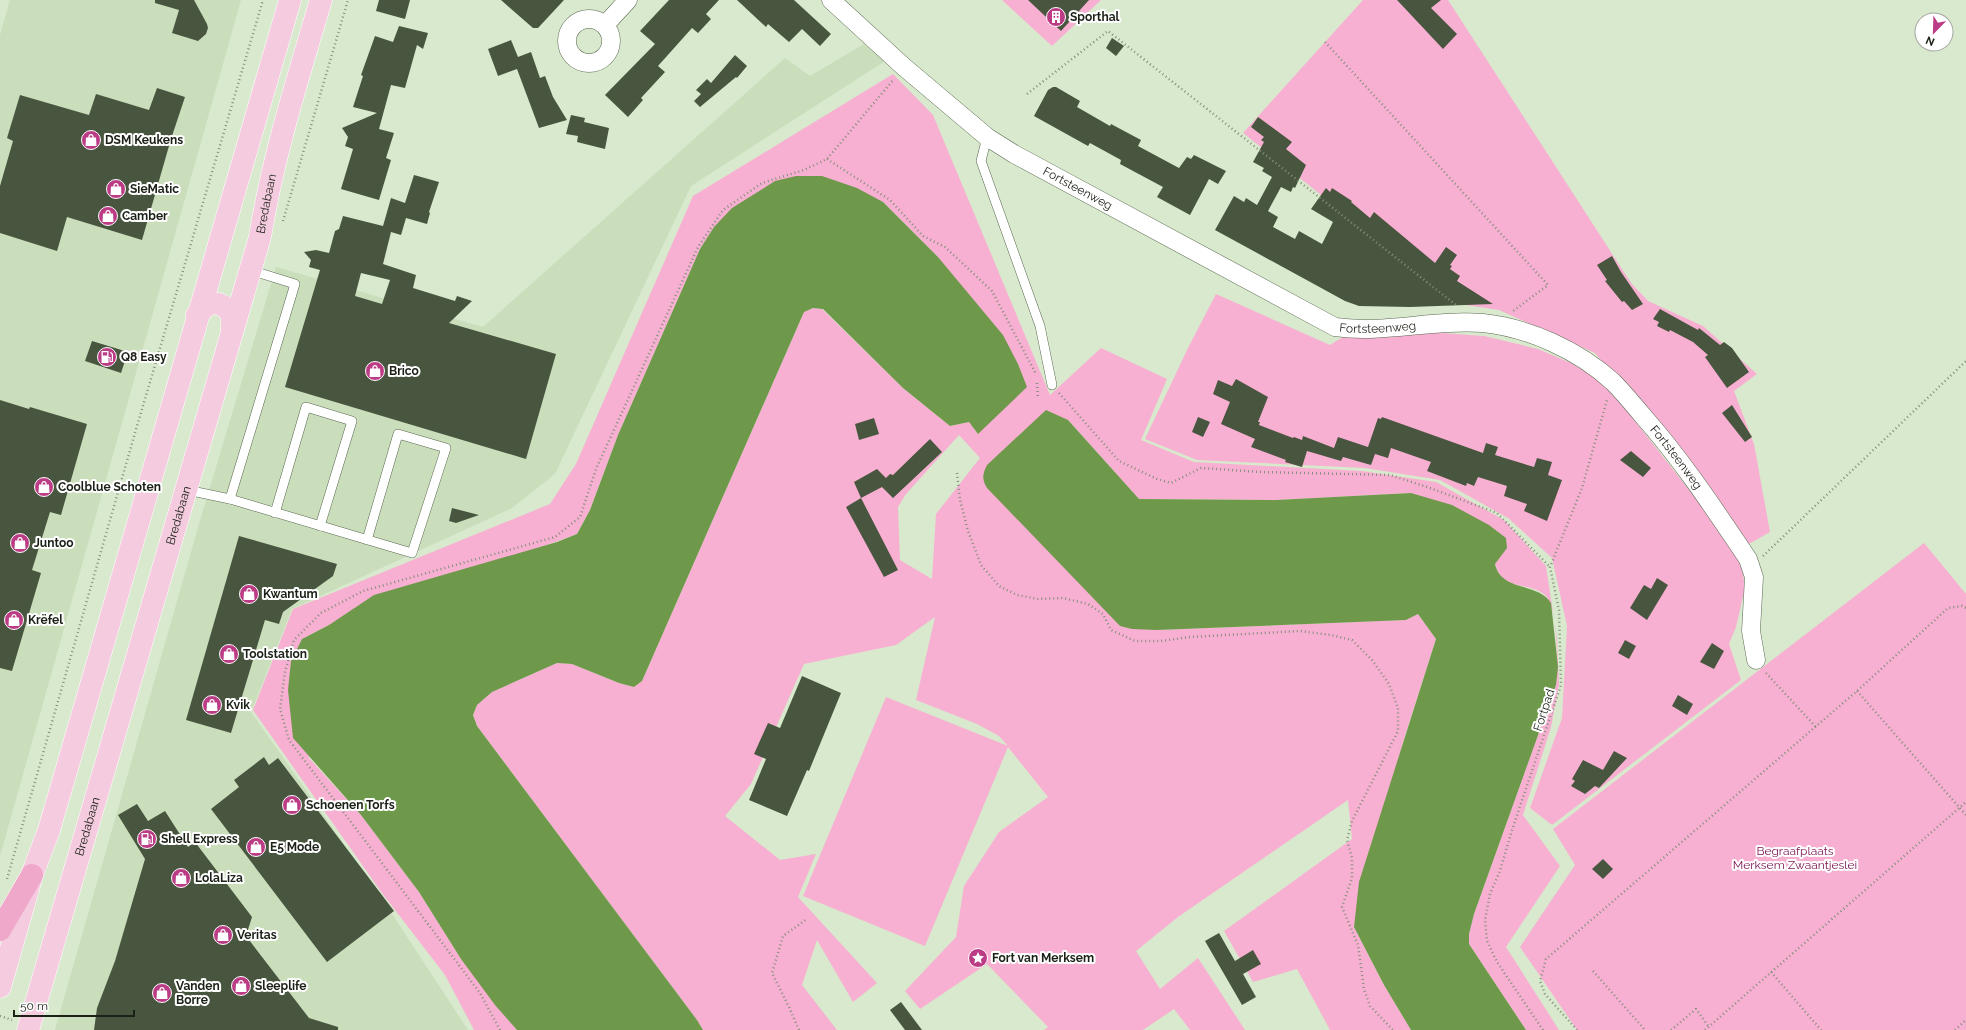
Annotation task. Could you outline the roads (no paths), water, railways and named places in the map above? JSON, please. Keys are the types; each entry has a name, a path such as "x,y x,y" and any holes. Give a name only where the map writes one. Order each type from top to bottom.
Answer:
{"highway":[{"path":"0,930 32,875"}],"main road":[{"path":"0,987 32,875 51,823 197,315 290,0"},
{"name":"Bredabaan","path":"28,1030 260,237 267,194 277,149 321,0"},
{"path":"197,315 212,303 221,304 232,314 232,332"}],"street":[{"path":"605,25 628,0"},
{"name":"Fortsteenweg","path":"832,0 904,67 987,137 1014,154 1335,327 1353,330 1472,323 1495,325 1528,333 1553,343 1588,363 1612,381 1679,460 1748,559 1754,577 1751,631 1756,660"}],"lane":[{"path":"987,137 981,161 1040,326 1052,385"},
{"path":"230,499 295,284 250,270"},
{"path":"275,513 306,407 352,421 320,526"},
{"path":"186,490 230,499 275,513 320,526 367,540 412,553 446,448 398,434 367,540"}],"place":[{"name":"Sporthal","path":"1056,17"},
{"name":"DSM Keukens","path":"91,140"},
{"name":"SieMatic","path":"116,189"},
{"name":"Camber","path":"108,216"},
{"name":"Q8 Easy","path":"107,357"},
{"name":"Brico","path":"375,371"},
{"name":"Coolblue Schoten","path":"44,487"},
{"name":"Juntoo","path":"20,543"},
{"name":"Kwantum","path":"249,594"},
{"name":"Krëfel","path":"14,620"},
{"name":"Toolstation","path":"229,654"},
{"name":"Kvik","path":"212,705"},
{"name":"Schoenen Torfs","path":"292,805"},
{"name":"Shell Express","path":"147,839"},
{"name":"E5 Mode","path":"256,847"},
{"name":"LolaLiza","path":"181,878"},
{"name":"Veritas","path":"223,935"},
{"name":"Fort van Merksem","path":"978,958"},
{"name":"Sleeplife","path":"241,986"},
{"name":"Vanden Borre","path":"162,993"}],"park label":[{"name":"Begraafplaats Merksem Zwaantjeslei","path":"1795,858"}]}
